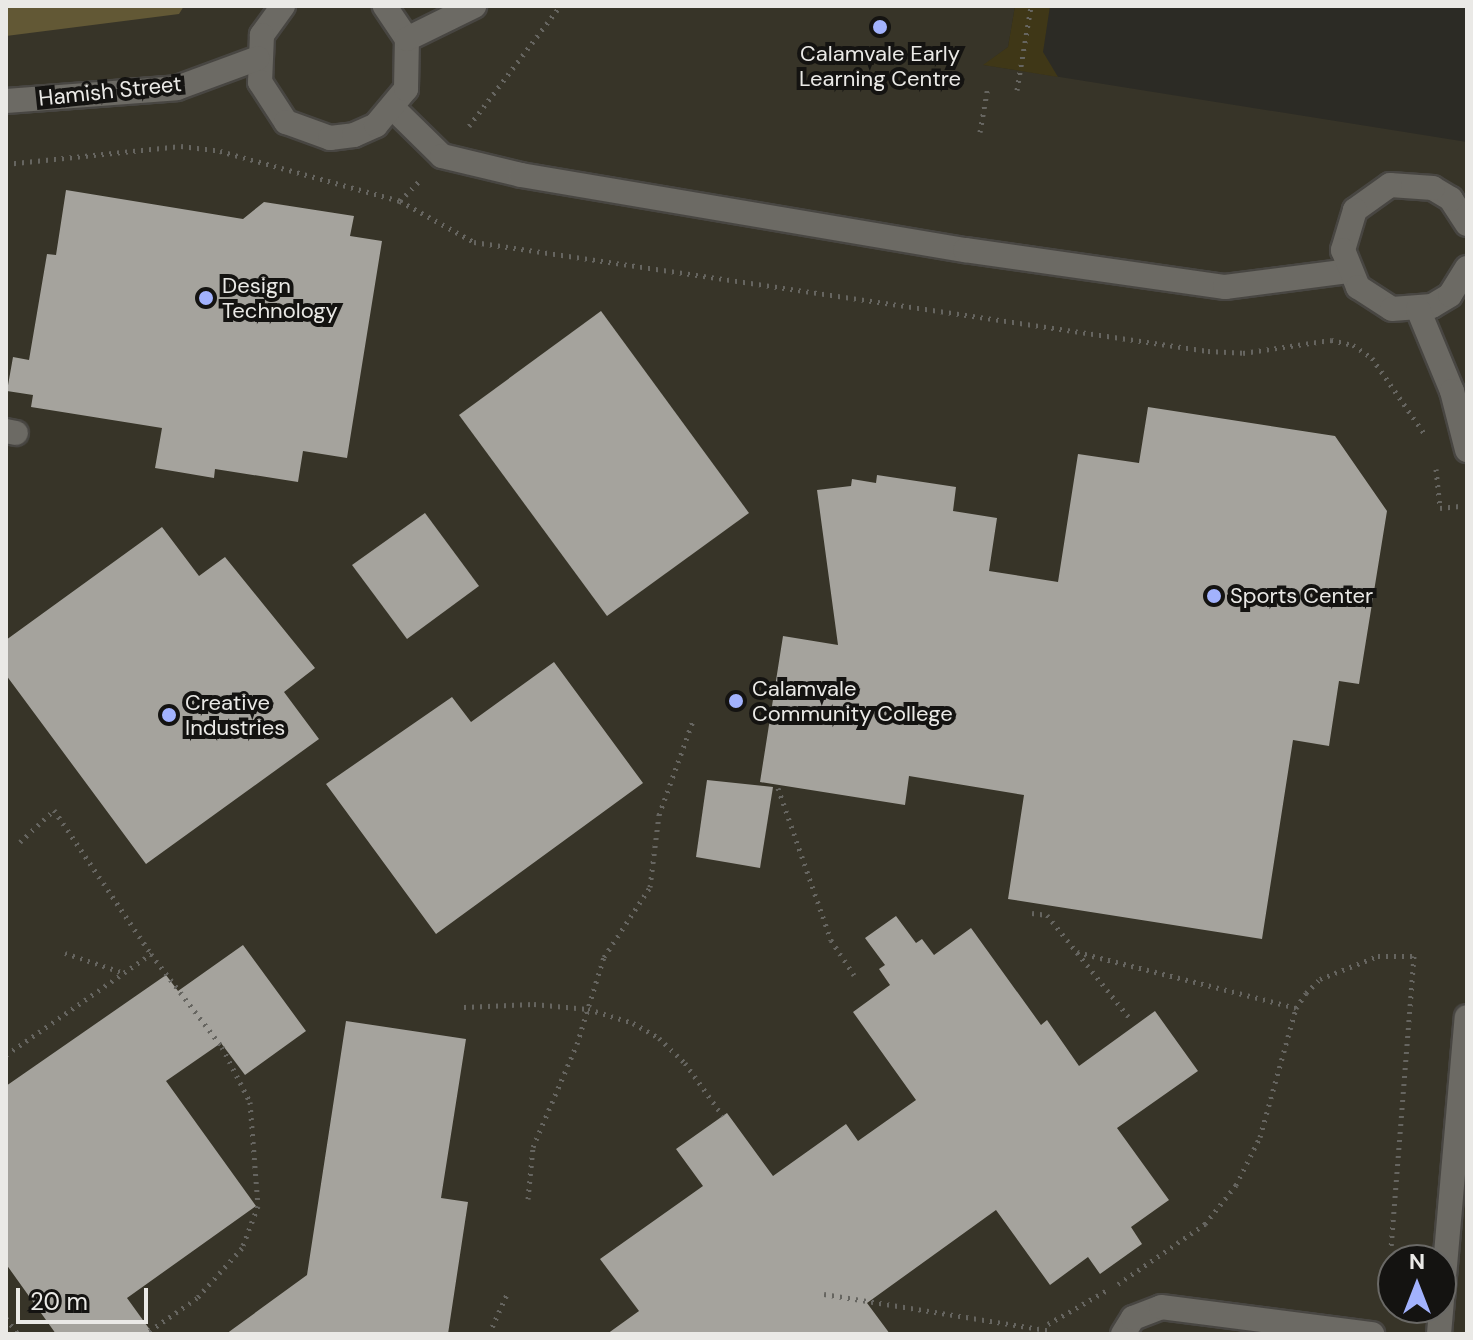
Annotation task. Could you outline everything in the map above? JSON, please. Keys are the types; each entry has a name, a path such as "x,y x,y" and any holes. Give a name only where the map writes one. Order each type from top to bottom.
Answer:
{"street":[{"path":"283,6 262,35 258,58 270,103 286,122 307,133 354,135 394,109 406,89 407,39 385,6"},
{"path":"407,39 474,6"},
{"name":"Hamish Street","path":"6,101 177,88 258,58"},
{"path":"394,109 442,156 482,168 628,194 965,250 1225,287 1348,271"},
{"path":"1467,224 1451,199 1433,188 1390,185 1370,194 1345,229 1348,271 1374,301 1392,309 1418,309 1450,295 1467,268"},
{"path":"1418,309 1452,391 1467,450"},
{"path":"1439,1334 1467,1017"},
{"path":"1123,1334 1133,1318 1161,1307 1372,1334"}],"path":[{"path":"468,127 560,6"},
{"path":"1017,90 1031,6"},
{"path":"980,132 988,86"},
{"path":"6,164 181,146 310,173 400,201 474,242 1208,351 1243,353 1307,341 1353,345 1372,358 1391,383 1429,447"},
{"path":"400,201 420,181"},
{"path":"1433,458 1440,508 1460,506"},
{"path":"528,1199 533,1147 588,1009 604,957 650,887 659,815 694,718"},
{"path":"778,788 831,940 854,975"},
{"path":"20,842 54,810 244,1084 255,1137 258,1206 235,1260 197,1298 145,1334"},
{"path":"1032,913 1047,915 1131,1020"},
{"path":"1077,952 1296,1008"},
{"path":"65,953 124,973"},
{"path":"6,1055 151,954"},
{"path":"824,1294 1047,1327 1142,1269 1205,1224 1224,1202 1260,1137 1296,1008 1320,979 1378,956 1414,956 1391,1244"},
{"path":"464,1007 503,1004 588,1009 633,1023 659,1038 723,1116"},
{"path":"489,1334 508,1292"},
{"path":"6,1318 18,1334"}],"shaded area":[{"name":"Calamvale Community College","path":"6,6 1015,6 1008,47 984,65 1467,142 1467,1334 6,1334"},
{"path":"6,6 184,6 179,14 6,36"},
{"path":"1015,6 1050,6 1043,52 1058,77 983,65 1008,47"}],"building":[{"name":"Design Technology","path":"66,190 243,219 264,202 354,216 350,236 382,241 347,458 303,451 298,482 215,469 214,478 155,468 162,428 31,407 33,395 7,391 13,357 29,360 47,254 56,255"},
{"path":"601,311 749,513 607,616 459,415"},
{"name":"Sports Center","path":"1148,407 1335,436 1387,511 1359,684 1339,681 1329,746 1293,740 1262,939 1008,899 1024,795 909,776 905,805 760,782 783,636 838,645 817,490 851,486 852,479 876,483 877,475 956,487 953,511 997,518 989,571 1058,582 1078,454 1139,463"},
{"path":"425,513 479,586 407,639 352,565"},
{"name":"Creative Industries","path":"162,527 199,576 225,557 315,668 284,692 319,739 146,864 6,675 6,640"},
{"path":"554,662 643,783 436,934 326,784 452,697 471,722"},
{"path":"707,780 773,787 760,868 696,857"},
{"path":"896,916 916,943 922,939 934,955 971,928 1041,1025 1047,1020 1079,1066 1155,1011 1198,1071 1117,1128 1169,1200 1131,1227 1142,1244 1100,1274 1088,1257 1050,1285 996,1210 867,1303 890,1334 607,1334 639,1311 600,1259 703,1186 676,1149 727,1113 773,1176 846,1124 858,1141 916,1100 853,1012 890,985 879,969 885,965 865,938"},
{"path":"243,945 306,1031 245,1075 221,1043 166,1081 256,1206 127,1298 153,1334 56,1334 6,1264 6,1086 166,975 178,991"},
{"path":"346,1021 466,1039 441,1198 468,1202 448,1334 226,1334 307,1275"}],"place":[{"name":"Calamvale Early Learning Centre","path":"880,27"},
{"name":"Design Technology","path":"206,298"},
{"name":"Sports Center","path":"1214,596"},
{"name":"Calamvale Community College","path":"736,701"},
{"name":"Creative Industries","path":"169,715"}]}
